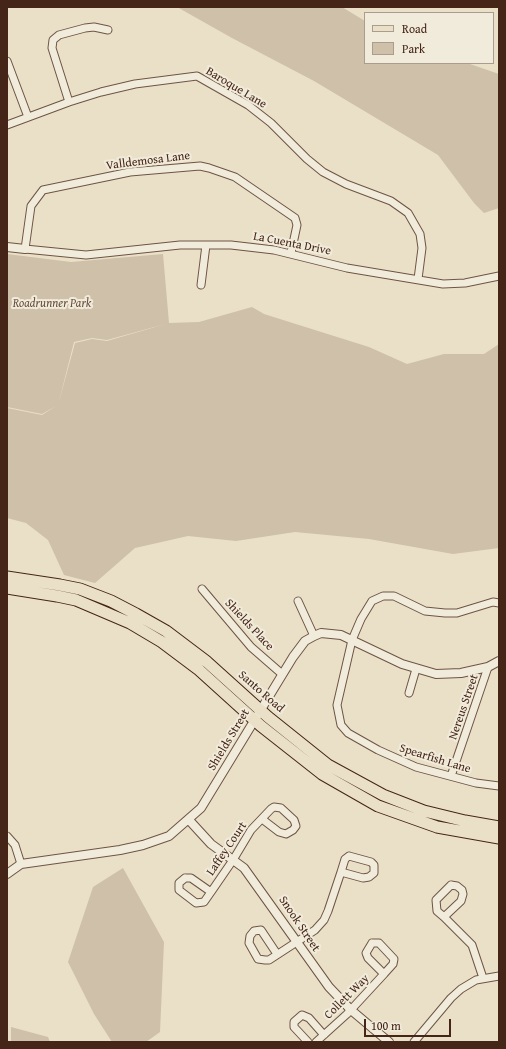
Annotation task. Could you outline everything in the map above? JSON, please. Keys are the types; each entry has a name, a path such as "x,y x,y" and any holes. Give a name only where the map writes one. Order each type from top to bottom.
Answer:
{"main road":[{"name":"Santo Road","path":"7,577 53,583 80,589 111,601 166,631 207,662 261,710 328,765 383,795 440,816 499,827"},
{"name":"Santo Road","path":"7,588 76,600 130,623 162,642 198,669 255,720 322,774 378,806 436,827 499,838"}],"street":[{"path":"69,102 52,48 53,40 59,35 85,28 94,27 108,30"},
{"path":"7,60 28,117"},
{"name":"Baroque Lane","path":"7,125 69,102 135,84 197,76 248,105 271,123 307,159 323,172 346,184 391,201 408,213 420,234 422,248 418,279"},
{"name":"Valldemosa Lane","path":"25,249 31,206 43,190 130,172 200,166 235,178 294,218 297,225 291,253"},
{"name":"La Cuenta Drive","path":"7,247 86,255 180,245 231,245 291,253 347,268 443,284 465,283 499,276"},
{"path":"200,285 206,245"},
{"name":"Shields Place","path":"202,589 251,647 282,674"},
{"name":"Spearfish Lane","path":"499,603 493,602 457,613 445,613 425,611 394,596 383,596 372,601 352,640 337,705 341,725 348,733 362,742 398,760 476,783 499,786"},
{"path":"298,601 314,636 321,633 333,633 416,669 436,674 461,673 488,667 499,661"},
{"name":"Shields Street","path":"7,874 21,864 120,850 143,845 169,836 201,808 282,674 305,641 314,636"},
{"name":"Nereus Street","path":"451,776 488,667"},
{"path":"409,693 416,669"},
{"name":"Laffey Court","path":"211,892 233,860 246,837 262,819 271,809 274,807 281,808 294,820 296,826 294,830 286,834 279,832 262,819"},
{"name":"Snook Street","path":"189,820 211,844 244,868 253,878 330,987 351,1010 389,1042"},
{"path":"7,836 15,845 21,864"},
{"path":"277,954 260,930 254,931 250,936 249,943 258,959 269,960 314,930 324,920 345,859 349,856 372,862 375,870 369,877 363,878 341,872"},
{"path":"444,917 461,900 463,894 462,890 457,886 451,885 436,900 438,910 444,917 472,945 483,978"},
{"name":"Collett Way","path":"316,1042 351,1010 384,974"},
{"path":"414,1042 451,998 461,990 483,978 499,976"},
{"name":"Collett Way","path":"308,1042 294,1027 294,1022 297,1017 302,1015 309,1018 324,1034"}],"green space":[{"path":"177,7 342,7 364,20 364,64 470,64 499,74 499,208 484,213 474,203 438,155 314,81"},
{"name":"Roadrunner Park","path":"7,254 71,262 163,254 169,323 199,322 252,307 264,314 369,347 407,364 444,354 484,354 499,344 499,548 453,554 369,539 295,532 236,541 188,536 135,548 95,583 64,575 48,540 26,523 7,518 7,408 42,415 56,406 42,414 7,407","holes":["169,323 107,341 92,339 75,343 58,405 74,342 92,338 107,340"]},
{"path":"123,868 164,942 160,1032 146,1042 112,1042 94,1014 68,962 93,887"},
{"path":"11,1027 48,1037 50,1042 11,1042"}]}
